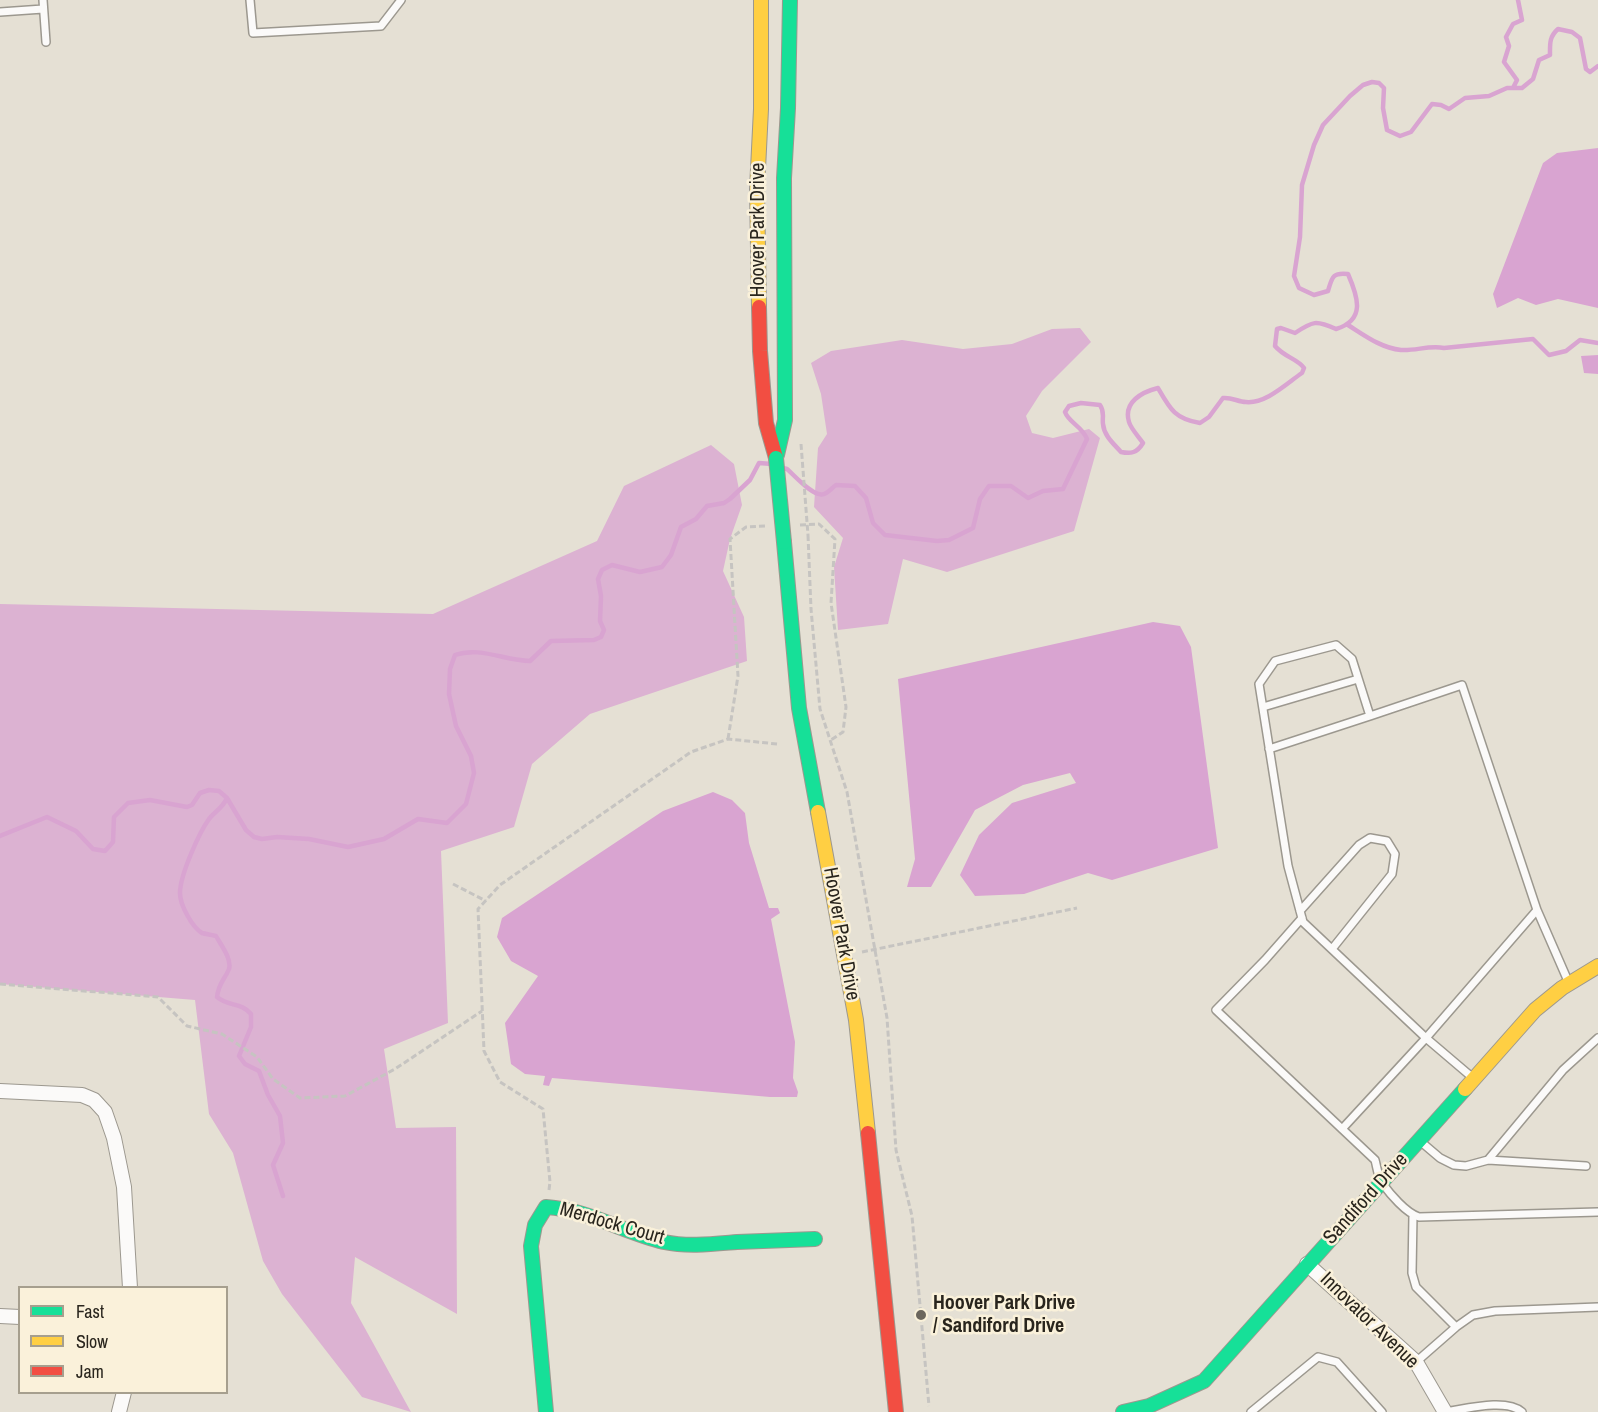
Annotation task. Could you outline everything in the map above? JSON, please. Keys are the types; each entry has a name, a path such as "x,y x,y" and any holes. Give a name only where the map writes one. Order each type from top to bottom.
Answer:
{"street":[{"name":"Hoover Park Drive","path":"761,0 761,109 757,189 760,351 766,423 776,458 799,708 856,1020 896,1412"},
{"name":"Hoover Park Drive","path":"776,458 785,420 784,178 790,0"},
{"name":"Sandiford Drive","path":"1123,1412 1149,1406 1204,1381 1535,1010 1569,983 1598,966"},
{"path":"0,1091 82,1095 94,1100 105,1112 114,1138 124,1187 130,1286"},
{"name":"Merdock Court","path":"546,1412 531,1246 533,1228 546,1207 562,1207 580,1211 656,1240 690,1244 815,1239"},
{"name":"Innovator Avenue","path":"1307,1264 1416,1362 1445,1412"},
{"path":"0,1316 18,1317"},
{"path":"118,1412 123,1394"}],"lane":[{"path":"42,0 46,42"},
{"path":"250,0 253,33 381,26 401,0"},
{"path":"0,12 43,9"},
{"path":"1370,716 1352,658 1336,645 1275,661 1258,684 1288,866 1303,922 1426,1038 1473,1078"},
{"path":"1263,707 1358,679"},
{"path":"1269,749 1462,685 1537,910 1569,983"},
{"path":"1332,949 1392,874 1395,854 1387,841 1371,838 1359,845 1265,960 1216,1010 1375,1160 1381,1182 1413,1215 1419,1217 1598,1212"},
{"path":"1342,1128 1426,1038 1537,910"},
{"path":"1488,1160 1563,1070 1598,1038"},
{"path":"1418,1140 1440,1158 1454,1165 1466,1166 1488,1160 1586,1166"},
{"path":"1413,1215 1412,1273 1416,1287 1456,1326"},
{"path":"1416,1362 1456,1326 1473,1315 1495,1311 1598,1307"},
{"path":"1251,1412 1318,1357 1338,1362 1382,1412"},
{"path":"1445,1412 1500,1405 1515,1406 1522,1412"}],"path":[{"path":"801,444 811,609 820,709 847,792 887,1018 896,1150 912,1216 929,1406"},
{"path":"546,1207 550,1182 543,1108 500,1082 484,1051 478,909 500,885 691,752 728,739 777,744"},
{"path":"453,884 486,900"},
{"path":"844,955 1077,908"},
{"path":"0,984 158,997 187,1026 222,1034 257,1057 273,1079 300,1098 345,1096 395,1069 482,1011"}],"shaded area":[{"path":"1598,148 1598,308 1558,299 1536,305 1518,298 1497,308 1493,294 1543,163 1557,153"},
{"path":"1080,328 1091,342 1042,391 1026,416 1032,433 1053,438 1089,429 1100,438 1074,531 947,572 903,559 888,624 838,630 834,567 843,538 814,507 818,448 827,434 821,394 811,363 831,351 902,340 963,349 1012,344 1052,329"},
{"path":"1598,355 1598,374 1584,373 1581,356"},
{"path":"711,445 734,464 742,505 730,539 723,571 744,617 747,661 590,714 532,764 514,827 441,851 448,1023 384,1049 396,1128 456,1127 457,1314 355,1257 351,1303 411,1412 362,1397 282,1294 263,1261 233,1153 209,1114 195,1000 0,984 0,604 433,614 597,541 624,486"},
{"path":"1153,622 1180,626 1191,647 1218,848 1112,880 1088,873 1024,894 975,896 960,875 979,835 1012,803 1076,783 1070,773 1023,785 975,810 931,887 907,887 915,859 898,679"},
{"path":"713,792 732,800 745,813 749,843 769,908 778,908 780,913 771,919 795,1042 793,1078 798,1092 797,1097 770,1097 552,1078 549,1086 543,1085 545,1076 525,1074 511,1064 505,1023 538,976 511,961 497,937 502,918 663,811"}],"waterway":[{"path":"1513,88 1517,80 1504,62 1509,46 1506,37 1513,24 1522,20 1518,0"},
{"path":"783,468 815,493 826,493 836,485 855,486 866,498 873,523 885,535 937,541 949,540 973,528 980,499 989,486 1011,486 1028,498 1043,491 1063,489 1087,439 1067,416 1065,412 1069,406 1081,403 1100,405 1107,436 1121,452 1128,453 1136,451 1143,443 1131,427 1128,415 1131,404 1146,392 1158,388 1174,412 1185,419 1200,423 1209,417 1223,398 1243,402 1261,400 1302,373 1304,368 1275,346 1277,329 1281,328 1295,333 1315,323 1336,329 1346,325 1356,314 1357,299 1348,274 1336,275 1328,291 1314,295 1299,288 1294,276 1300,237 1302,185 1314,145 1323,125 1350,96 1363,85 1372,82 1379,83 1384,88 1383,108 1387,130 1400,136 1411,132 1432,104 1449,109 1465,98 1489,96 1507,88 1522,88 1533,79 1539,60 1550,55 1550,44 1558,29 1572,32 1580,38 1586,69 1590,72 1598,66"},
{"path":"1348,325 1380,344 1401,350 1533,339 1549,355 1566,351 1580,340 1598,343"},
{"path":"0,836 47,817 76,831 93,849 105,851 113,842 114,817 128,803 150,800 187,807 192,805 200,793 209,790 219,791 227,798 246,830 254,837 262,839 277,837 309,839 348,847 384,839 418,819 447,823 466,804 474,773 471,756 456,726 449,694 450,669 455,655 474,652 530,661 551,641 594,640 601,637 604,630 600,621 601,596 598,579 602,570 612,565 640,572 662,567 671,555 681,527 696,519 707,506 724,503 730,499 750,480 759,463 772,464"},
{"path":"227,798 209,819 195,844 183,876 180,893 184,909 194,926 202,933 216,936 228,957 229,969 220,985 217,997 251,1014 251,1027 239,1056 245,1064 259,1071 268,1095 280,1116 283,1143 273,1165 283,1196"}],"traffic: fast":[{"path":"777,455 785,420 784,178 790,0"},
{"path":"776,458 784,542"},
{"path":"784,542 799,708 818,812"},
{"path":"1123,1412 1149,1406 1204,1381 1465,1089"},
{"path":"546,1412 531,1246 535,1225 546,1207 577,1212 649,1238 673,1244 701,1245 815,1239"}],"traffic: slow":[{"path":"759,307 757,189 761,109 761,0"},
{"path":"818,812 856,1020 868,1133"},
{"path":"1465,1089 1535,1010 1562,988 1598,966"}],"traffic: jam":[{"path":"759,307 766,423 776,458"},
{"path":"868,1133 896,1412"}],"place":[{"name":"Hoover Park Drive / Sandiford Drive","path":"921,1315"}]}
